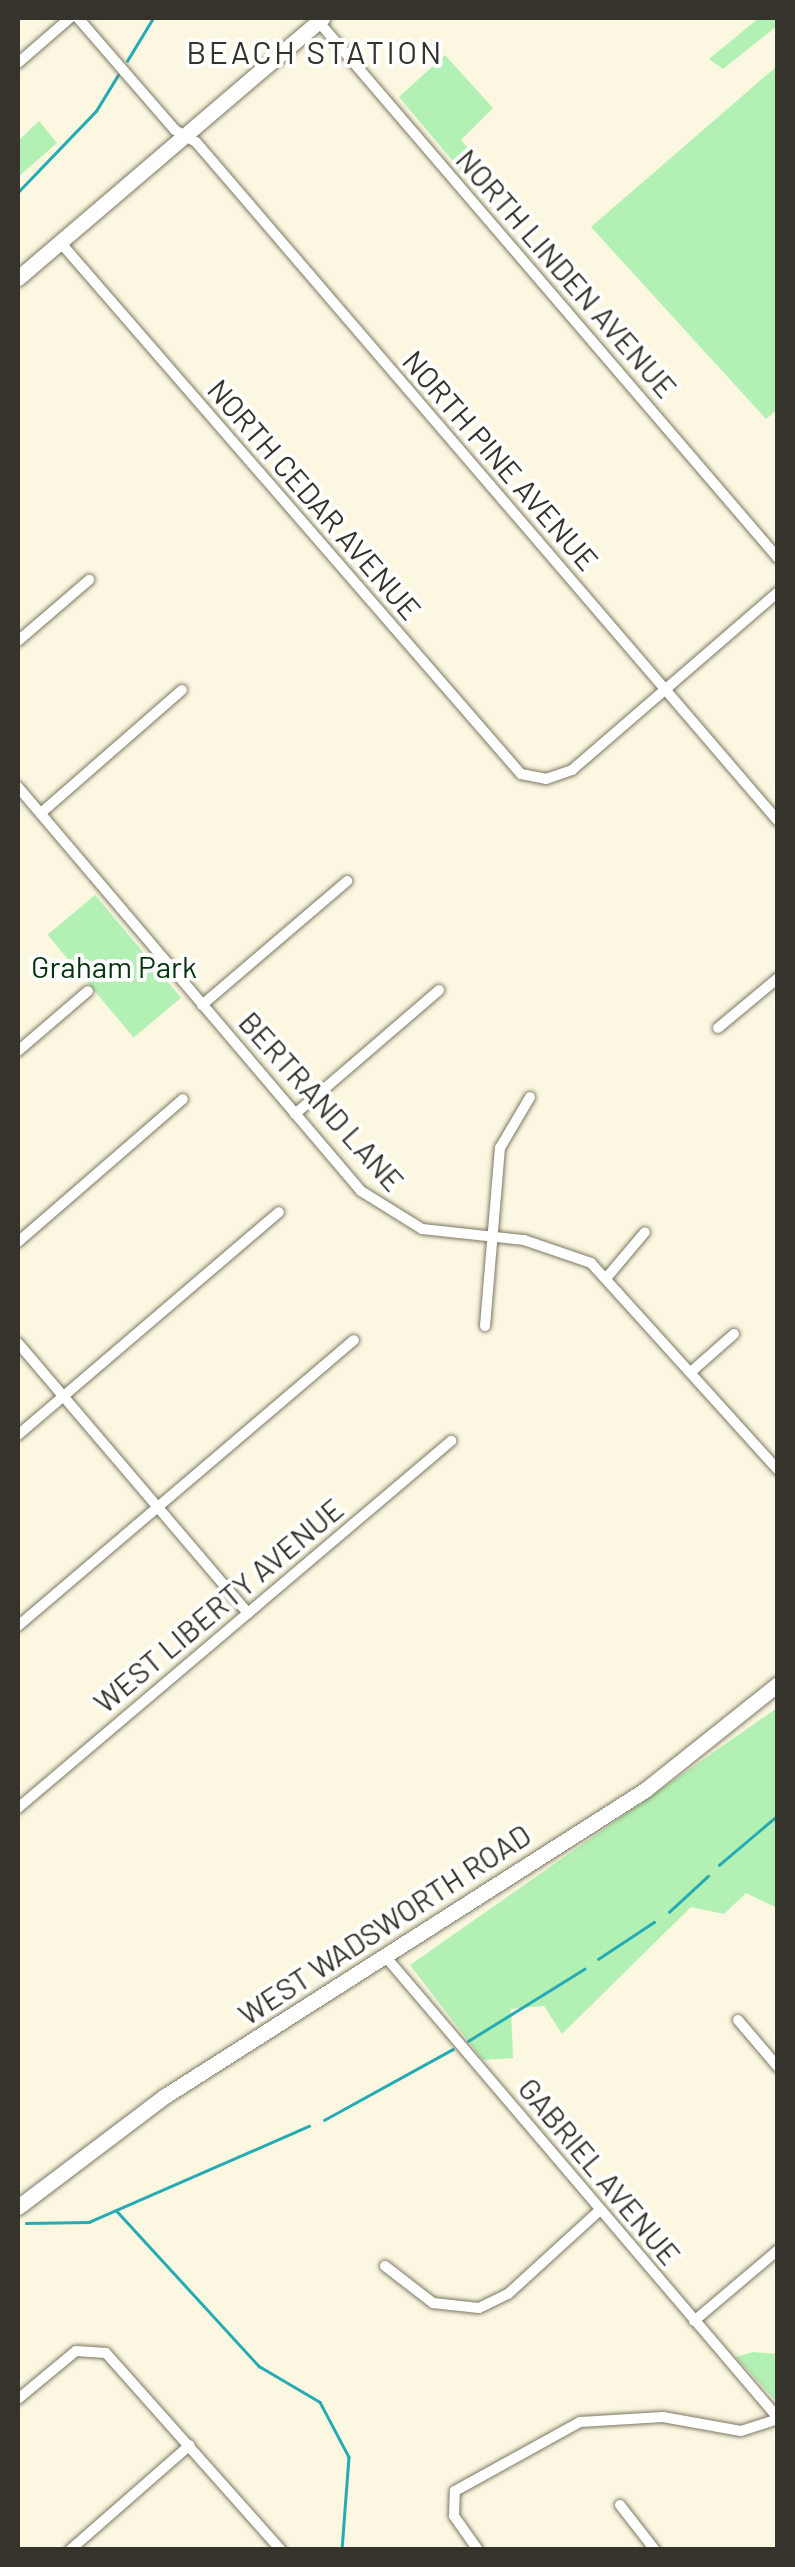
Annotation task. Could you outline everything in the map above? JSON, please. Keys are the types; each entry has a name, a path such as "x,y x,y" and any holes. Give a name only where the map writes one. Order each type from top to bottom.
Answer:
{"main road":[{"path":"18,278 320,19"},
{"name":"WEST WADSWORTH ROAD","path":"18,2207 165,2096 645,1790 778,1684"}],"street":[{"path":"18,63 74,18"},
{"name":"NORTH PINE AVENUE","path":"74,18 184,135 778,821"},
{"name":"NORTH LINDEN AVENUE","path":"320,19 778,558"},
{"name":"NORTH CEDAR AVENUE","path":"60,242 506,760 540,778 572,770 665,690"},
{"path":"18,642 89,580"},
{"path":"665,690 778,592"},
{"path":"40,813 182,690"},
{"name":"BERTRAND LANE","path":"18,787 295,1114 385,1211 422,1229 563,1250 608,1276 778,1470"},
{"path":"202,1005 346,881"},
{"path":"718,1028 778,978"},
{"path":"295,1114 439,990"},
{"path":"18,1050 88,991"},
{"path":"485,1326 500,1148 530,1097"},
{"path":"18,1242 183,1099"},
{"path":"18,1435 279,1212"},
{"path":"608,1276 645,1232"},
{"path":"692,1371 734,1334"},
{"path":"18,1626 354,1340"},
{"path":"18,1343 248,1613"},
{"name":"WEST LIBERTY AVENUE","path":"19,1804 451,1441"},
{"name":"GABRIEL AVENUE","path":"385,1956 778,2418"},
{"path":"738,2020 778,2066"},
{"path":"385,2266 432,2303 480,2308 508,2294 600,2210"},
{"path":"694,2321 778,2250"},
{"path":"18,2399 76,2352 106,2354 282,2550"},
{"path":"478,2550 454,2516 455,2491 580,2422 662,2417 741,2430 778,2418"},
{"path":"70,2550 190,2445"},
{"path":"620,2506 655,2550"}],"green space":[{"path":"759,18 777,18 777,26 723,69 709,59"},
{"path":"445,55 493,108 461,140 484,166 469,180 399,97"},
{"path":"777,66 778,409 766,419 591,227"},
{"path":"39,121 57,143 18,177 18,141"},
{"name":"Graham Park","path":"95,895 181,998 134,1038 48,935"},
{"path":"777,1708 777,1908 746,1893 724,1914 691,1907 562,2034 544,2006 511,2009 513,2058 483,2060 410,1965"},
{"path":"753,2352 777,2354 777,2402 736,2357"}],"waterway":[{"path":"127,61 153,18"},
{"path":"18,192 96,111 118,75"},
{"path":"719,1865 778,1815"},
{"path":"669,1912 708,1876"},
{"path":"598,1959 654,1922"},
{"path":"468,2041 584,1969"},
{"path":"324,2120 453,2049"},
{"path":"26,2223 89,2222 309,2126"},
{"path":"116,2210 259,2366 320,2402 349,2457 342,2550"}],"district":[{"name":"BEACH STATION","path":"315,51"}]}
